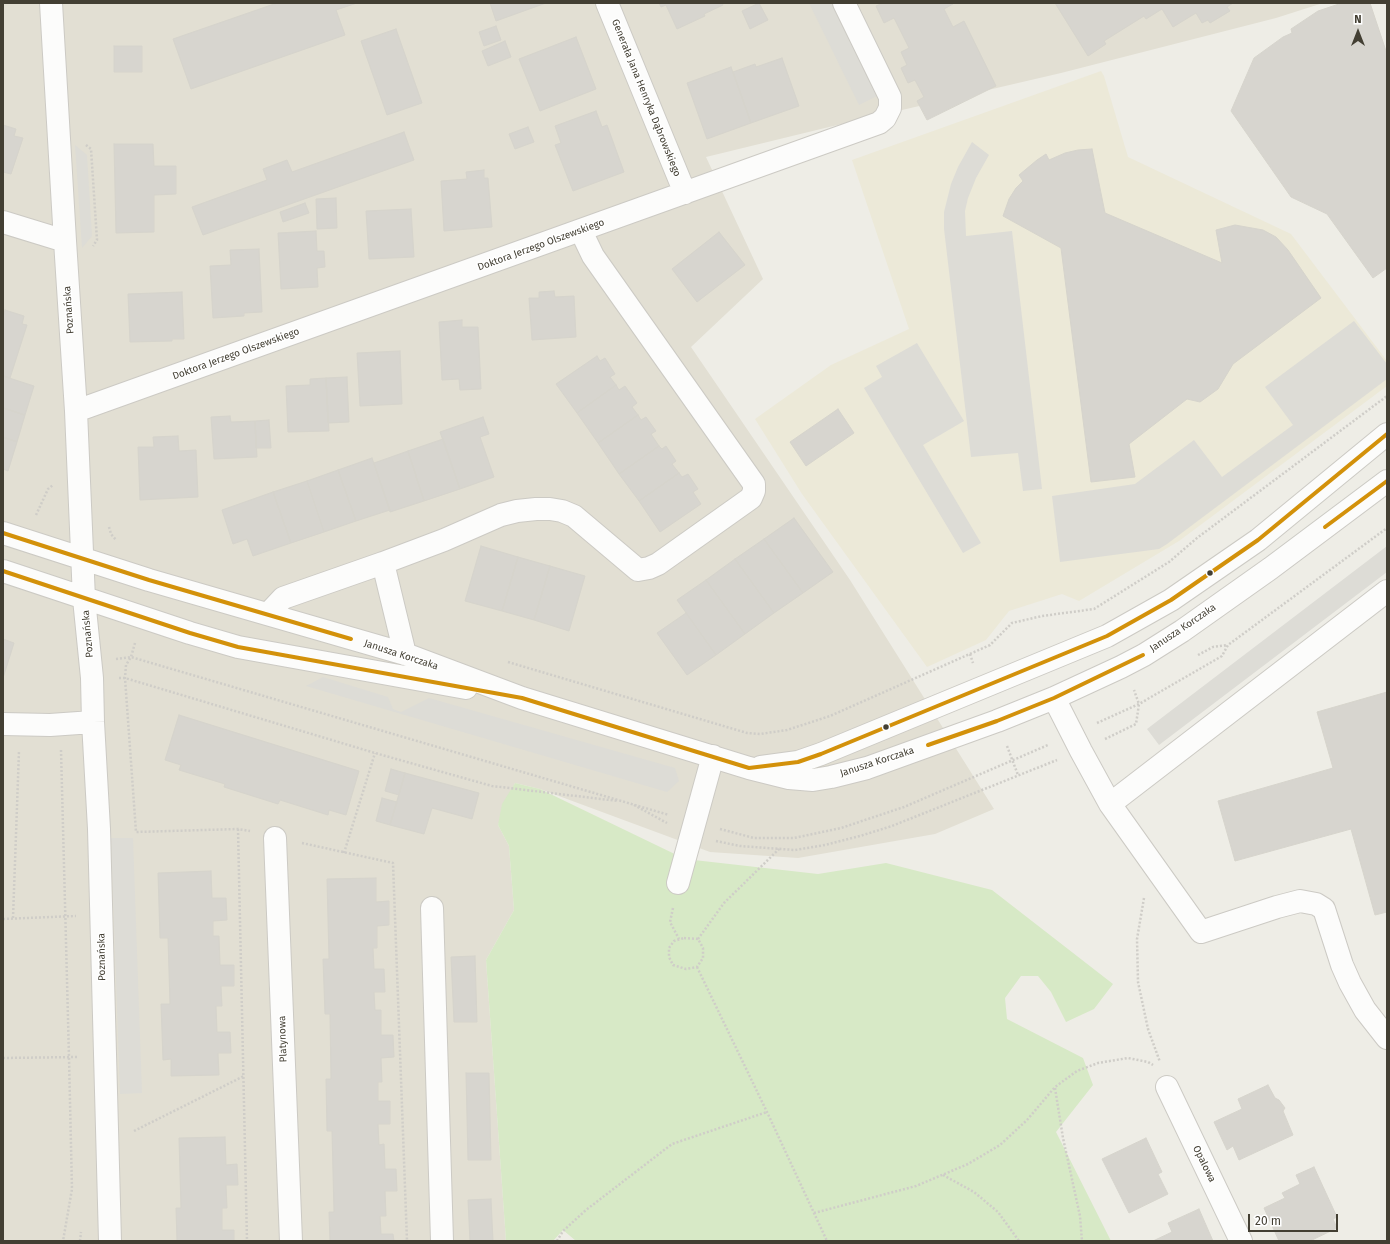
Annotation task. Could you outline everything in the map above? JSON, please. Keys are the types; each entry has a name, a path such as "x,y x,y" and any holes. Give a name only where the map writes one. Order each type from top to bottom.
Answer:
{"street":[{"name":"Poznańska","path":"51,3 76,411 84,599 92,678 93,722 100,829 106,1145 110,1241"},
{"name":"Generała Jana Henryka Dąbrowskiego","path":"607,3 685,193"},
{"name":"Doktora Jerzego Olszewskiego","path":"76,411 879,123 885,118 890,108 890,97 844,3"},
{"path":"3,222 65,241"},
{"path":"268,614 283,598 383,564 444,540 501,515 517,511 550,509 562,511 574,516 638,570 649,568 658,564 751,498 754,491 754,484 593,256 581,230"},
{"name":"Janusza Korczaka","path":"749,768 798,762 821,754 1107,636 1171,600 1258,540 1387,434"},
{"name":"Janusza Korczaka","path":"3,533 149,580 405,654 522,698 749,768 788,778 813,780 831,777 874,765 997,721 1054,698 1132,661 1182,631 1271,568 1387,481"},
{"path":"383,564 405,654"},
{"name":"Janusza Korczaka","path":"3,571 84,599 238,647 522,698"},
{"path":"1110,804 1387,591"},
{"path":"1054,698 1110,804 1201,932 1300,901 1316,904 1324,909 1342,965 1350,983 1366,1010 1387,1038"},
{"path":"12,724 66,724 93,722"},
{"path":"678,883 713,756"},
{"name":"Platynowa","path":"275,838 291,1241"},
{"path":"432,908 442,1241"},
{"name":"Opalowa","path":"1165,1079 1241,1241"}],"path":[{"path":"81,141 91,149 97,240 93,246"},
{"path":"505,661 747,733 760,734 787,730 830,716 990,645 1012,623 1042,616 1094,609 1168,562 1197,538 1387,396"},
{"path":"33,521 48,489 55,483"},
{"path":"109,526 111,534 115,540 120,542"},
{"path":"131,657 694,823 754,838 794,838 840,828 904,807 1139,704 1222,656 1228,645 1387,528"},
{"path":"138,636 131,657 126,665 125,678 136,832 238,829 394,864 407,1241"},
{"path":"125,678 375,753 492,786"},
{"path":"12,724 13,918"},
{"path":"63,1241 72,1189 61,745 66,724"},
{"path":"344,852 375,753"},
{"path":"238,829 247,1241"},
{"path":"698,939 724,903 779,848"},
{"path":"678,883 670,922 679,939"},
{"path":"1145,892 1137,939 1138,982 1148,1029 1165,1079"},
{"path":"3,919 82,916"},
{"path":"684,938 698,939 703,948 703,958 697,967 686,969 673,965 669,957 669,948 674,941 684,938"},
{"path":"697,967 768,1112 828,1241"},
{"path":"3,1058 81,1057"},
{"path":"814,1213 916,1186 968,1164 1000,1144 1027,1120 1055,1087 1077,1071 1098,1063 1128,1058 1148,1062 1165,1079"},
{"path":"106,1145 244,1076"},
{"path":"1055,1087 1063,1138 1080,1216 1082,1241"},
{"path":"557,1241 563,1231 586,1210 672,1144 768,1112"},
{"path":"942,1175 974,1192 998,1212 1019,1241"}],"shaded area":[{"path":"3,3 1323,3 1276,18 1061,73 706,157 763,279 691,347 850,580 994,809 935,834 798,858 710,852 540,789 515,783 498,825 509,846 514,910 486,960 506,1241 3,1241"},
{"path":"809,3 841,3 885,92 859,105"},
{"path":"1101,71 1104,76 1128,157 1291,234 1387,361 1387,386 1179,541 1079,601 1062,594 1009,611 986,640 927,667 802,494 755,419 831,365 909,329 852,160"},
{"path":"972,142 989,155 976,178 968,198 965,211 966,236 1012,231 1042,489 1023,491 1018,453 971,457 944,229 944,212 951,184 958,167"},
{"path":"75,145 87,155 92,236 82,248"},
{"path":"1354,321 1387,364 1387,379 1159,549 1060,562 1052,496 1135,484 1194,440 1222,477 1293,425 1265,387"},
{"path":"917,343 964,421 923,445 981,543 963,553 864,388 882,377 876,366"},
{"path":"1387,546 1387,572 1159,745 1147,729"},
{"path":"323,677 388,697 393,709 401,712 429,698 675,768 679,781 667,792 306,686"},
{"path":"111,838 133,838 142,1093 120,1094"}],"green space":[{"path":"515,783 540,789 685,859 818,874 886,863 992,890 1113,984 1094,1009 1066,1022 1051,992 1038,976 1021,976 1005,998 1007,1019 1083,1058 1093,1085 1056,1132 1111,1241 576,1241 563,1230 553,1241 506,1241 486,960 514,910 509,846 498,825 502,804"}],"building":[{"path":"277,3 357,3 336,10 345,35 191,89 173,39"},
{"path":"490,3 546,3 496,21"},
{"path":"659,3 722,3 723,5 704,14 705,16 677,29 666,5 661,7"},
{"path":"759,3 768,20 750,29 742,11"},
{"path":"883,3 952,3 953,4 944,9 953,27 964,21 996,86 927,120 917,101 924,97 915,80 908,83 901,68 907,65 901,52 909,48 894,18 884,23 876,6"},
{"path":"1055,3 1233,3 1227,7 1230,11 1210,23 1208,20 1202,23 1196,13 1173,27 1162,9 1146,19 1144,16 1104,41 1106,44 1088,56"},
{"path":"1342,3 1370,3 1387,54 1387,268 1373,278 1327,214 1291,197 1231,111 1254,58 1283,37 1292,33 1291,29 1318,11"},
{"path":"496,26 501,40 484,46 479,32"},
{"path":"396,29 422,103 387,115 361,41"},
{"path":"576,37 596,89 540,111 519,59"},
{"path":"505,41 511,57 488,66 482,51"},
{"path":"114,46 142,46 142,72 114,72"},
{"path":"782,58 799,106 751,123 733,72 755,64 756,67"},
{"path":"731,67 751,123 707,139 687,83"},
{"path":"596,111 602,127 607,125 624,172 573,191 555,145 561,143 555,126"},
{"path":"3,125 16,129 14,136 23,138 11,174 3,172"},
{"path":"528,127 534,142 515,149 509,134"},
{"path":"404,132 414,160 203,235 192,207 267,180 263,169 287,160 292,172"},
{"path":"114,144 153,144 154,166 176,166 176,194 154,195 154,232 116,233"},
{"path":"1092,149 1105,213 1222,263 1216,230 1235,225 1263,230 1276,237 1288,250 1321,298 1233,364 1218,389 1200,402 1187,399 1129,444 1135,477 1091,482 1061,248 1003,216 1009,199 1016,188 1023,181 1019,175 1037,160 1046,154 1049,160 1065,153"},
{"path":"484,170 484,178 488,178 492,227 444,231 441,181 467,179 466,172"},
{"path":"336,198 337,228 317,229 316,199"},
{"path":"305,203 309,213 283,222 280,212"},
{"path":"411,209 414,257 369,259 366,211"},
{"path":"316,231 317,251 324,251 325,267 317,268 318,287 281,289 278,233"},
{"path":"719,232 745,265 697,302 672,269"},
{"path":"259,249 262,312 244,313 244,316 213,318 210,266 231,265 230,250"},
{"path":"554,291 555,297 574,296 576,337 532,340 529,298 539,298 539,292"},
{"path":"182,292 184,339 172,339 172,341 130,342 128,294"},
{"path":"5,310 24,316 22,324 27,325 10,378 3,376 3,317"},
{"path":"462,320 462,327 478,327 481,389 460,390 459,379 442,380 439,322"},
{"path":"400,351 402,404 360,406 357,353"},
{"path":"597,356 600,361 605,358 615,374 610,377 616,385 577,413 556,384"},
{"path":"3,376 34,386 25,415 3,408"},
{"path":"347,377 349,422 328,423 326,378"},
{"path":"326,378 329,431 288,432 286,386 310,385 310,379"},
{"path":"616,385 619,390 625,386 637,403 632,407 638,415 598,443 577,413"},
{"path":"3,408 25,415 17,442 3,437"},
{"path":"838,409 854,433 806,466 790,442"},
{"path":"638,415 641,420 646,417 656,431 651,434 659,446 619,474 598,443"},
{"path":"230,416 231,422 255,421 257,457 214,459 211,417"},
{"path":"483,417 489,434 480,437 494,477 460,489 440,432"},
{"path":"269,420 271,448 256,448 255,421"},
{"path":"178,436 179,451 196,450 198,497 140,500 138,447 154,447 153,437"},
{"path":"3,437 17,442 8,471 3,469"},
{"path":"443,439 460,489 424,501 408,451"},
{"path":"659,446 662,449 666,446 676,461 672,464 679,473 639,501 619,474"},
{"path":"408,451 424,501 390,512 374,463"},
{"path":"372,458 390,510 356,521 338,470"},
{"path":"338,470 356,521 324,532 307,481"},
{"path":"679,473 682,477 688,474 698,489 693,492 701,504 660,532 639,501"},
{"path":"307,481 324,532 291,543 273,492"},
{"path":"273,492 291,543 253,556 247,539 233,544 222,510"},
{"path":"794,518 833,572 803,593 764,539"},
{"path":"764,539 803,593 774,613 735,559"},
{"path":"481,546 518,557 502,611 465,601"},
{"path":"518,557 550,566 534,620 502,611"},
{"path":"735,559 774,613 745,634 706,580"},
{"path":"550,566 585,576 569,631 534,620"},
{"path":"706,580 745,634 716,655 677,600"},
{"path":"686,613 716,655 687,675 657,633"},
{"path":"3,639 14,643 3,678"},
{"path":"1387,692 1387,912 1375,915 1351,829 1235,861 1218,801 1333,768 1317,712"},
{"path":"179,715 359,771 346,815 329,810 328,815 280,800 278,804 224,787 225,784 179,770 181,765 165,760"},
{"path":"391,769 405,773 399,795 385,791"},
{"path":"405,773 479,793 472,819 432,808 424,834 390,825"},
{"path":"382,798 397,802 390,825 376,821"},
{"path":"211,871 212,898 226,898 227,920 213,921 213,936 219,936 220,965 234,965 234,986 221,986 222,1006 216,1006 217,1032 230,1032 231,1053 218,1053 219,1075 171,1076 171,1059 163,1060 161,1004 170,1004 168,938 160,938 158,873"},
{"path":"376,878 376,902 389,901 389,925 377,926 377,948 373,948 374,969 384,969 385,992 374,992 375,1010 381,1010 381,1035 393,1035 394,1057 381,1058 382,1082 378,1082 378,1101 390,1101 390,1124 378,1124 379,1145 384,1144 385,1169 396,1169 397,1191 385,1191 386,1216 380,1216 381,1234 393,1234 394,1241 330,1241 329,1212 334,1212 332,1131 327,1131 326,1079 331,1079 330,1014 325,1014 323,959 329,959 327,879"},
{"path":"475,956 477,1022 454,1022 451,957"},
{"path":"466,1073 489,1073 491,1160 468,1160"},
{"path":"1268,1085 1275,1098 1279,1100 1285,1108 1283,1111 1293,1135 1239,1160 1233,1146 1227,1150 1214,1122 1242,1109 1238,1099"},
{"path":"225,1137 226,1165 237,1164 238,1185 226,1185 227,1208 222,1208 222,1230 234,1230 234,1241 177,1241 176,1208 181,1208 179,1138"},
{"path":"1146,1138 1162,1172 1158,1174 1168,1194 1129,1213 1102,1159"},
{"path":"1314,1167 1337,1217 1333,1219 1337,1228 1310,1241 1300,1241 1299,1239 1295,1241 1279,1241 1264,1208 1285,1198 1282,1193 1300,1184 1296,1175"},
{"path":"491,1199 493,1241 470,1241 468,1200"},
{"path":"1199,1209 1213,1241 1153,1241 1172,1232 1168,1223"}],"transit line":[{"path":"3,571 190,633 238,647 522,698 749,768 798,762 821,754 1107,636 1171,600 1258,540 1387,434"},
{"path":"1325,527 1387,481"},
{"path":"3,533 149,580 351,639"},
{"path":"928,745 997,721 1054,698 1143,655"}]}
